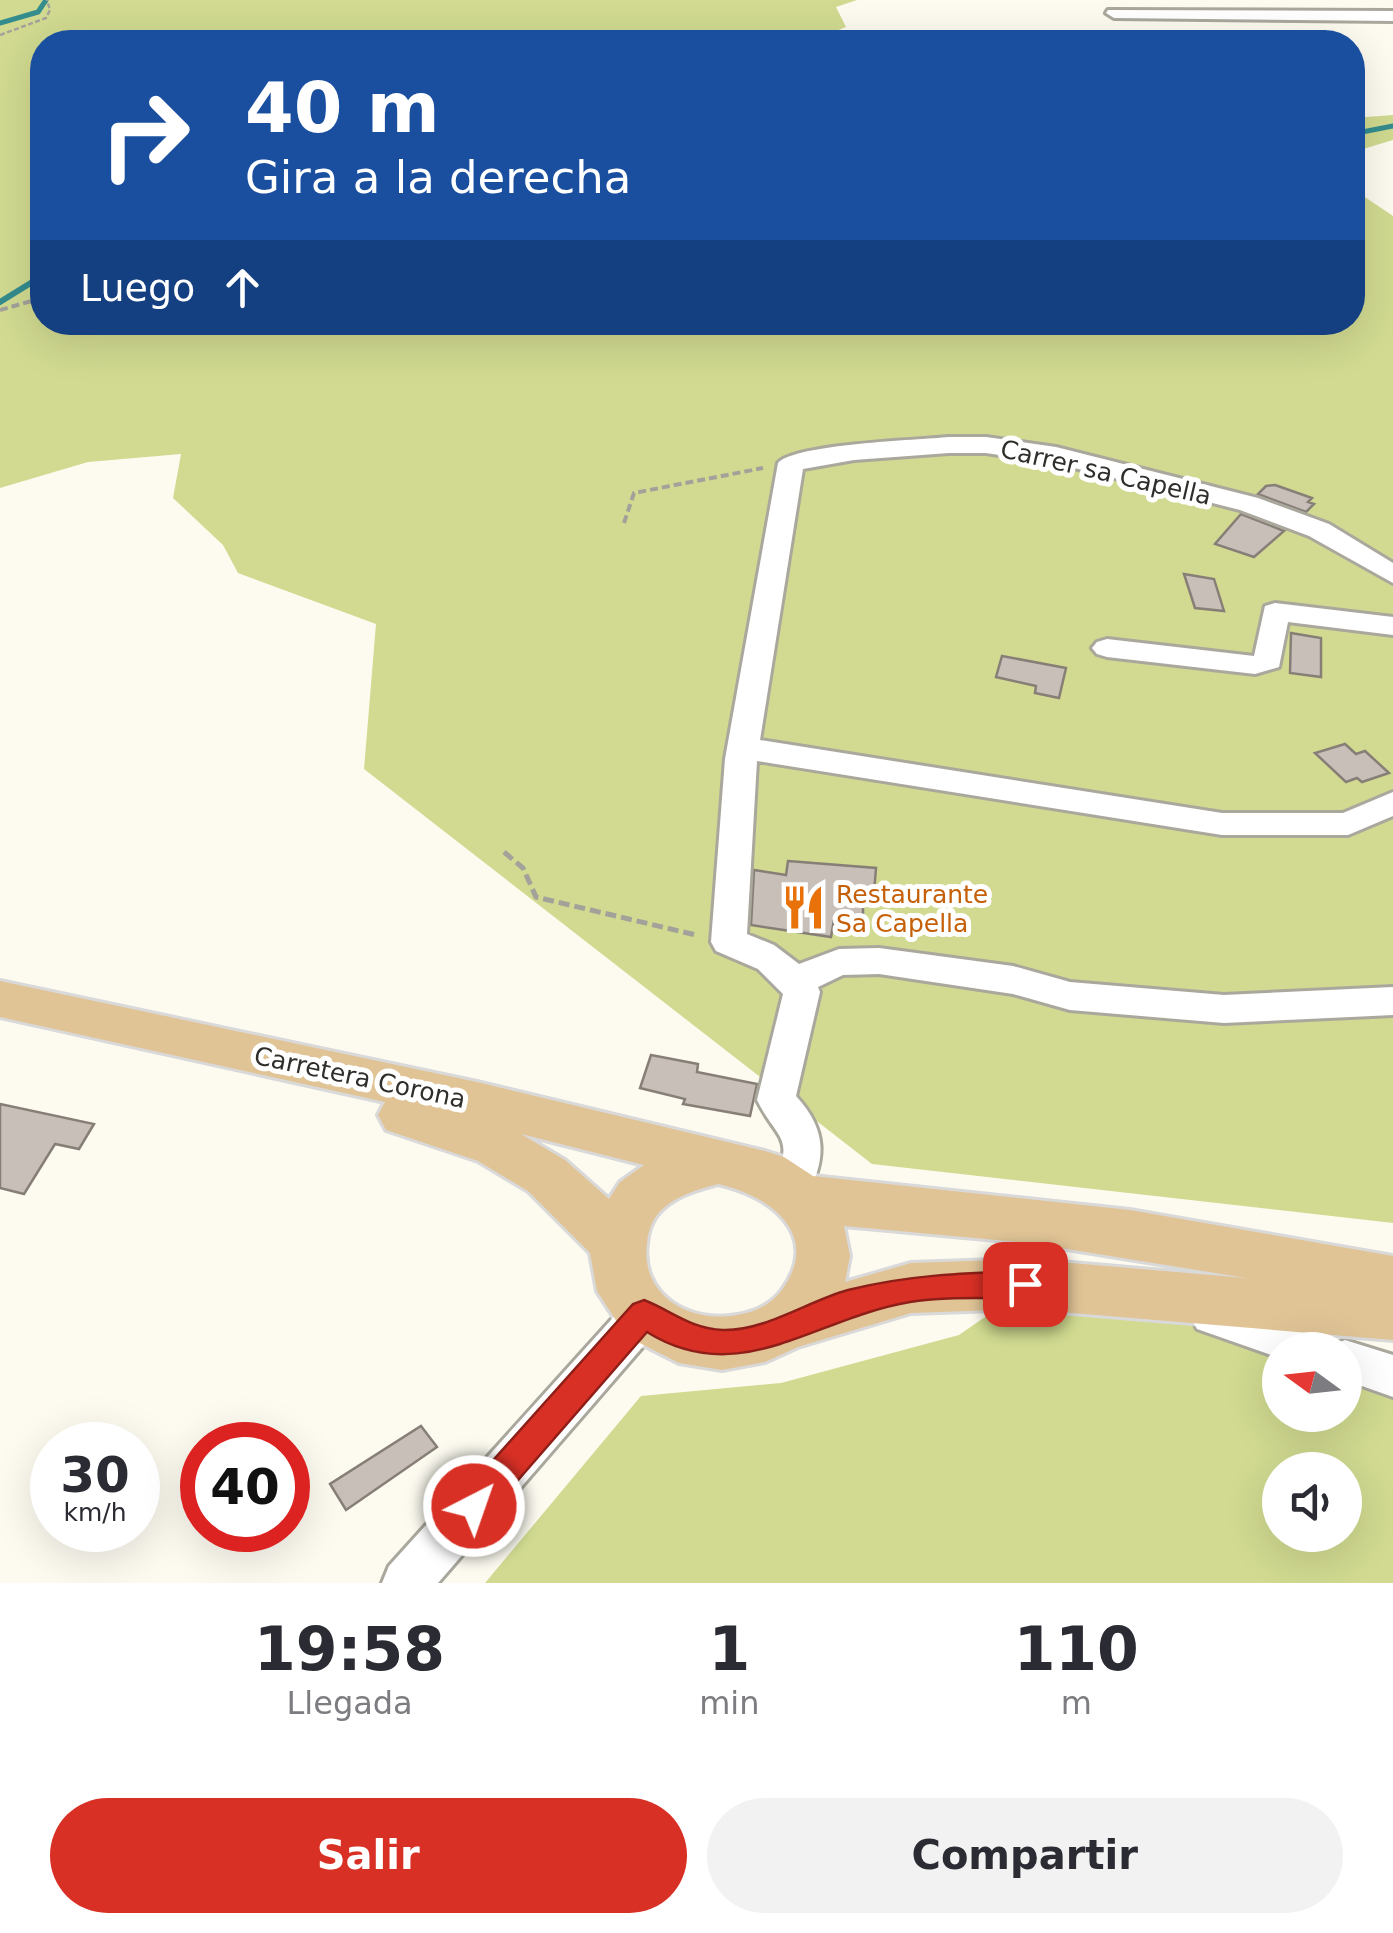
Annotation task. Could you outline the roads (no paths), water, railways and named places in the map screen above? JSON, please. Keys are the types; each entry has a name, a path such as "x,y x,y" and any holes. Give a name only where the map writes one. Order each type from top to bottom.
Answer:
{"main road":[{"name":"Carretera Corona","path":"0,1000 477,1102 718,1162"},
{"name":"Carretera Corona","path":"0,1018 458,1128 553,1176 585,1206 616,1244"},
{"path":"1393,1280 1130,1233 1030,1220 876,1208 796,1192 757,1168 718,1162 670,1173 649,1186 633,1202 616,1244 621,1281 644,1314 679,1336 722,1344 744,1342 783,1325 911,1288 1025,1284 1393,1315"},
{"path":"783,1325 807,1302 822,1274 821,1233 796,1192"}],"street":[{"path":"1114,13 1166,8 1393,16"},
{"name":"Carrer sa Capella","path":"743,748 791,463 854,452 949,445 986,445 1056,456 1249,504 1319,530 1393,575"},
{"path":"1107,648 1256,664 1268,661 1275,612 1393,626"},
{"path":"796,1192 806,1149 798,1122 776,1100 802,992 766,954 728,942 743,748 1222,824 1348,824 1393,803"},
{"path":"794,982 839,962 880,961 1013,980 1070,996 1224,1010 1393,1001"},
{"path":"1156,1296 1263,1332"},
{"path":"406,1583 644,1314"},
{"path":"1362,1366 1393,1376"}],"waterway":[{"path":"0,23 38,12 46,0"},
{"path":"1365,131 1393,126"},
{"path":"0,302 30,283"}],"place":[{"name":"Restaurante Sa Capella","path":"803,908"}]}
